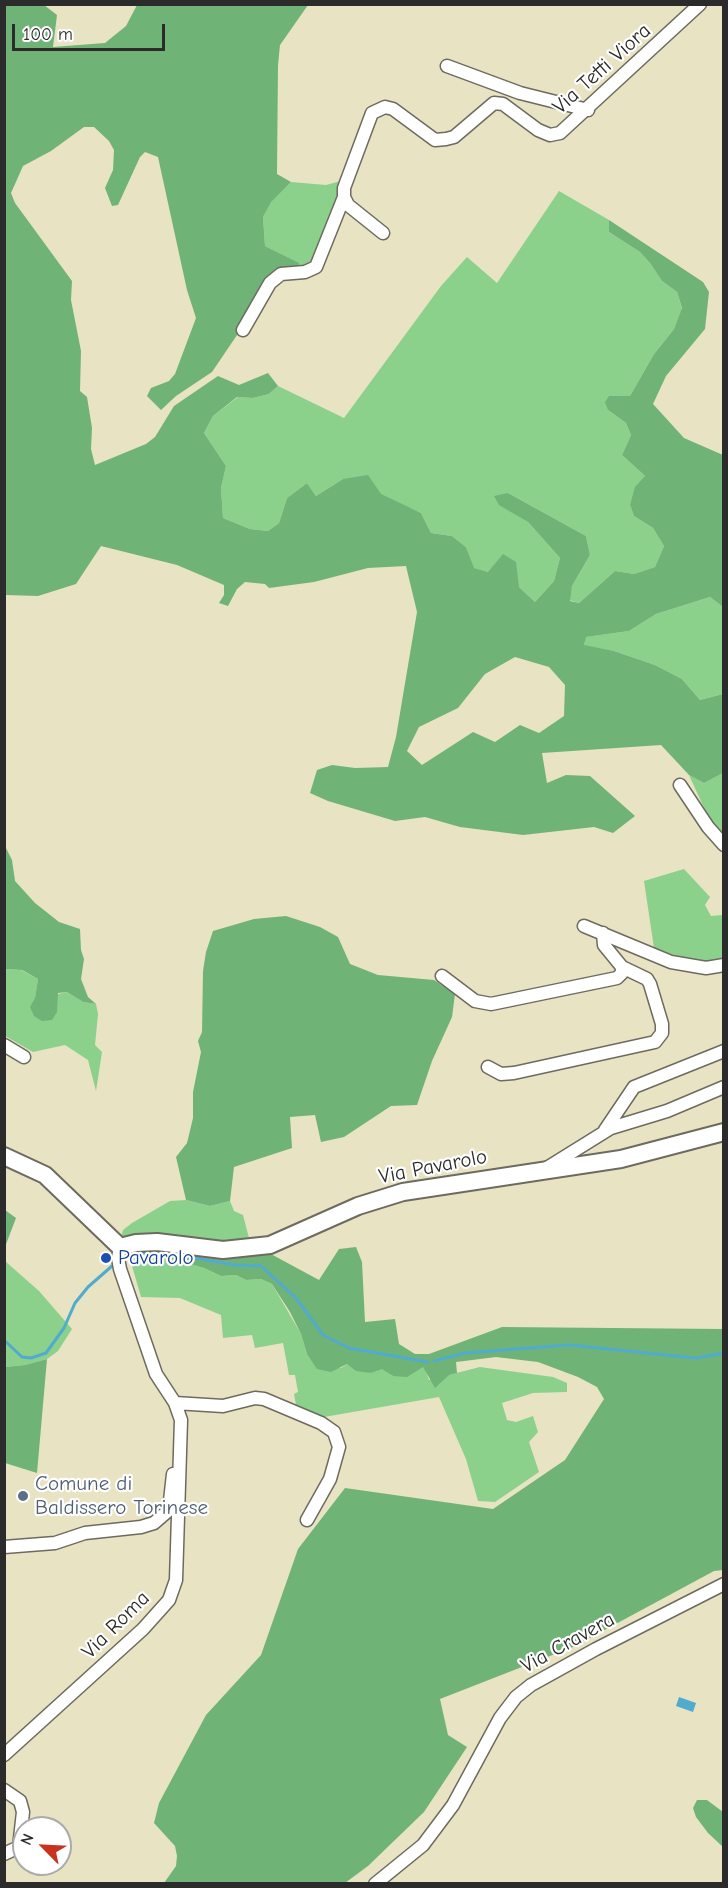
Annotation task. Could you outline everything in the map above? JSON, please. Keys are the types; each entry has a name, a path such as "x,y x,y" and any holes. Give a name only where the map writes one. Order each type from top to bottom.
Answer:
{"street":[{"name":"Via Tetti Viora","path":"344,197 344,188 366,122 378,109 385,107 393,110 435,140 454,137 494,103 503,104 550,135 560,134 700,4"},
{"path":"447,66 531,96 588,110"},
{"path":"344,197 348,205 383,232"},
{"path":"243,330 270,283 281,274 305,272 316,267 344,197"},
{"path":"680,785 723,845"},
{"path":"584,926 671,962 706,968 723,965"},
{"path":"488,1067 501,1074 514,1073 655,1042 662,1034 662,1024 650,984 647,979 622,967 604,945 603,933"},
{"path":"442,976 475,1001 492,1004 617,978 622,974 622,967"},
{"path":"4,1045 24,1057"},
{"path":"602,1134 634,1087 723,1051"},
{"path":"542,1171 611,1128 667,1111 723,1087"},
{"name":"Via Pavarolo","path":"120,1247 147,1242 224,1250 270,1245 358,1206 403,1192 621,1159 723,1132"},
{"path":"4,1156 45,1175 120,1247"},
{"name":"Via Roma","path":"4,1755 143,1629 169,1600 176,1580 181,1420 175,1403 156,1374 120,1269 118,1258 120,1247"},
{"path":"175,1403 222,1406 255,1398 264,1399 321,1423 334,1432 339,1447 330,1479 307,1520"},
{"path":"4,1546 55,1543 85,1533 141,1527 154,1523 168,1510 176,1435 181,1420"},
{"name":"Via Cravera","path":"375,1884 423,1845 453,1805 500,1718 516,1697 531,1685 596,1649 723,1584"},
{"path":"4,1790 21,1801 23,1812 19,1847 4,1854"}],"green space":[{"path":"5,5 44,5 57,15 53,47 105,43 126,26 137,5 308,5 280,45 278,65 277,174 291,182 271,202 263,217 265,246 299,263 298,269 281,270 212,372 176,396 161,410 147,396 151,388 169,381 175,374 196,318 187,290 158,157 145,152 140,157 118,205 112,206 105,188 113,170 114,150 109,141 94,127 84,127 51,151 23,166 11,193 15,203 72,281 71,300 81,351 80,391 87,397 92,428 91,449 95,465 146,444 155,437 174,406 218,376 239,385 268,373 278,386 269,394 253,398 237,397 213,416 204,433 226,466 221,488 223,518 250,529 268,531 279,523 287,498 307,483 316,496 343,479 368,475 381,494 421,513 431,533 452,536 466,547 474,568 488,572 503,554 516,562 519,587 535,602 554,581 560,558 528,522 499,505 494,496 508,493 586,536 590,555 572,586 570,601 579,603 615,571 634,574 655,567 664,546 653,528 634,516 630,505 635,487 645,476 622,455 631,435 626,423 608,410 605,402 609,396 630,396 654,354 674,329 682,308 677,292 662,281 640,252 609,232 609,220 703,282 709,292 705,329 666,376 653,404 684,438 723,455 723,607 710,597 656,614 629,631 586,637 584,645 614,651 655,665 682,679 700,700 723,694 723,773 704,783 689,775 661,745 542,753 547,783 566,775 590,776 635,816 613,833 594,827 523,835 460,827 425,817 395,821 328,801 310,793 317,770 332,765 355,768 388,767 396,737 417,612 406,566 368,568 314,582 269,588 265,584 245,582 237,589 228,606 219,603 224,595 224,585 177,565 101,546 76,584 38,596 5,595","holes":["515,657 549,667 565,685 564,716 539,733 520,725 495,742 473,732 422,765 407,751 419,727 458,708 485,674"]},
{"path":"341,181 341,196 314,263 298,269 298,263 265,246 263,217 270,202 291,182 326,185"},
{"path":"559,191 609,220 609,232 640,252 662,281 677,292 682,309 674,329 654,354 630,396 609,396 608,410 626,423 631,435 622,455 645,476 630,505 634,516 653,528 664,546 655,567 634,574 615,571 579,603 569,600 572,586 590,555 586,536 508,493 507,508 528,522 560,558 554,581 535,602 519,587 488,572 473,568 466,547 452,536 431,533 421,513 343,479 316,496 307,483 287,498 279,523 268,531 250,529 223,518 221,488 226,466 204,433 213,416 238,397 253,398 269,394 278,386 344,418 441,286 467,257 497,283"},
{"path":"710,597 723,607 723,694 700,700 682,679 655,665 614,651 584,646 585,637 629,631 656,614"},
{"path":"723,773 723,842 715,832 689,775 704,783"},
{"path":"4,844 12,860 15,881 35,903 59,922 80,929 84,959 81,979 88,997 96,1004 83,1002 67,992 58,993 57,1012 52,1020 42,1021 34,1016 30,1007 35,998 38,979 22,970 5,969"},
{"path":"684,869 710,897 705,905 711,916 723,915 723,958 712,961 686,959 654,948 644,881"},
{"path":"286,916 320,927 338,937 350,964 378,975 434,980 455,994 452,1017 432,1061 417,1105 391,1106 344,1137 321,1142 315,1115 290,1117 292,1148 234,1167 230,1201 210,1206 186,1200 176,1157 187,1143 193,1118 193,1092 201,1052 198,1041 202,1032 203,971 213,931 254,919"},
{"path":"5,969 21,970 38,979 35,999 67,992 83,1002 96,1004 98,1014 95,1045 102,1052 96,1091 88,1060 65,1045 33,1052 5,1036"},
{"path":"186,1200 210,1206 230,1201 234,1211 243,1215 249,1238 220,1242 120,1240 123,1230 132,1223 170,1201"},
{"path":"5,1210 16,1218 5,1247"},
{"path":"356,1247 362,1262 365,1322 395,1319 399,1344 415,1354 429,1354 502,1327 723,1329 723,1570 714,1571 573,1647 440,1699 448,1735 467,1747 424,1812 368,1866 345,1883 164,1883 176,1866 177,1856 175,1846 154,1823 159,1803 206,1715 261,1655 298,1549 345,1488 493,1509 565,1460 604,1399 597,1387 578,1377 538,1362 496,1357 456,1362 457,1373 449,1375 435,1388 423,1367 407,1377 393,1376 382,1369 371,1373 356,1371 347,1364 331,1372 317,1369 307,1354 301,1334 290,1312 272,1284 261,1279 246,1280 236,1275 221,1276 204,1268 152,1253 154,1250 168,1249 209,1257 269,1253 319,1280 339,1249"},
{"path":"152,1253 204,1268 221,1276 236,1275 246,1280 261,1279 272,1284 301,1334 307,1354 341,1368 347,1364 371,1373 382,1368 393,1376 424,1366 429,1380 480,1367 553,1377 567,1383 567,1392 533,1393 502,1403 507,1420 516,1422 533,1416 538,1432 529,1442 539,1472 495,1502 478,1501 466,1459 439,1397 324,1417 296,1405 294,1394 298,1392 295,1375 289,1375 283,1343 255,1348 252,1335 223,1338 221,1315 180,1298 141,1297 130,1259 134,1256"},
{"path":"5,1261 39,1291 72,1329 58,1351 47,1359 5,1367"},
{"path":"47,1359 37,1473 5,1463 5,1367"},
{"path":"697,1800 707,1800 723,1812 723,1847 696,1817 693,1808"}],"water":[{"path":"679,1697 696,1703 693,1712 676,1706"}],"waterway":[{"path":"130,1256 155,1251 235,1265 261,1266 296,1298 323,1335 349,1348 428,1362"},
{"path":"4,1340 22,1357 31,1358 46,1353 64,1328 75,1303 88,1287 112,1266"},
{"path":"434,1361 465,1353 569,1345 696,1358 724,1353"}],"place":[{"name":"Pavarolo","path":"106,1258"},
{"name":"Comune di Baldissero Torinese","path":"23,1496"}]}
